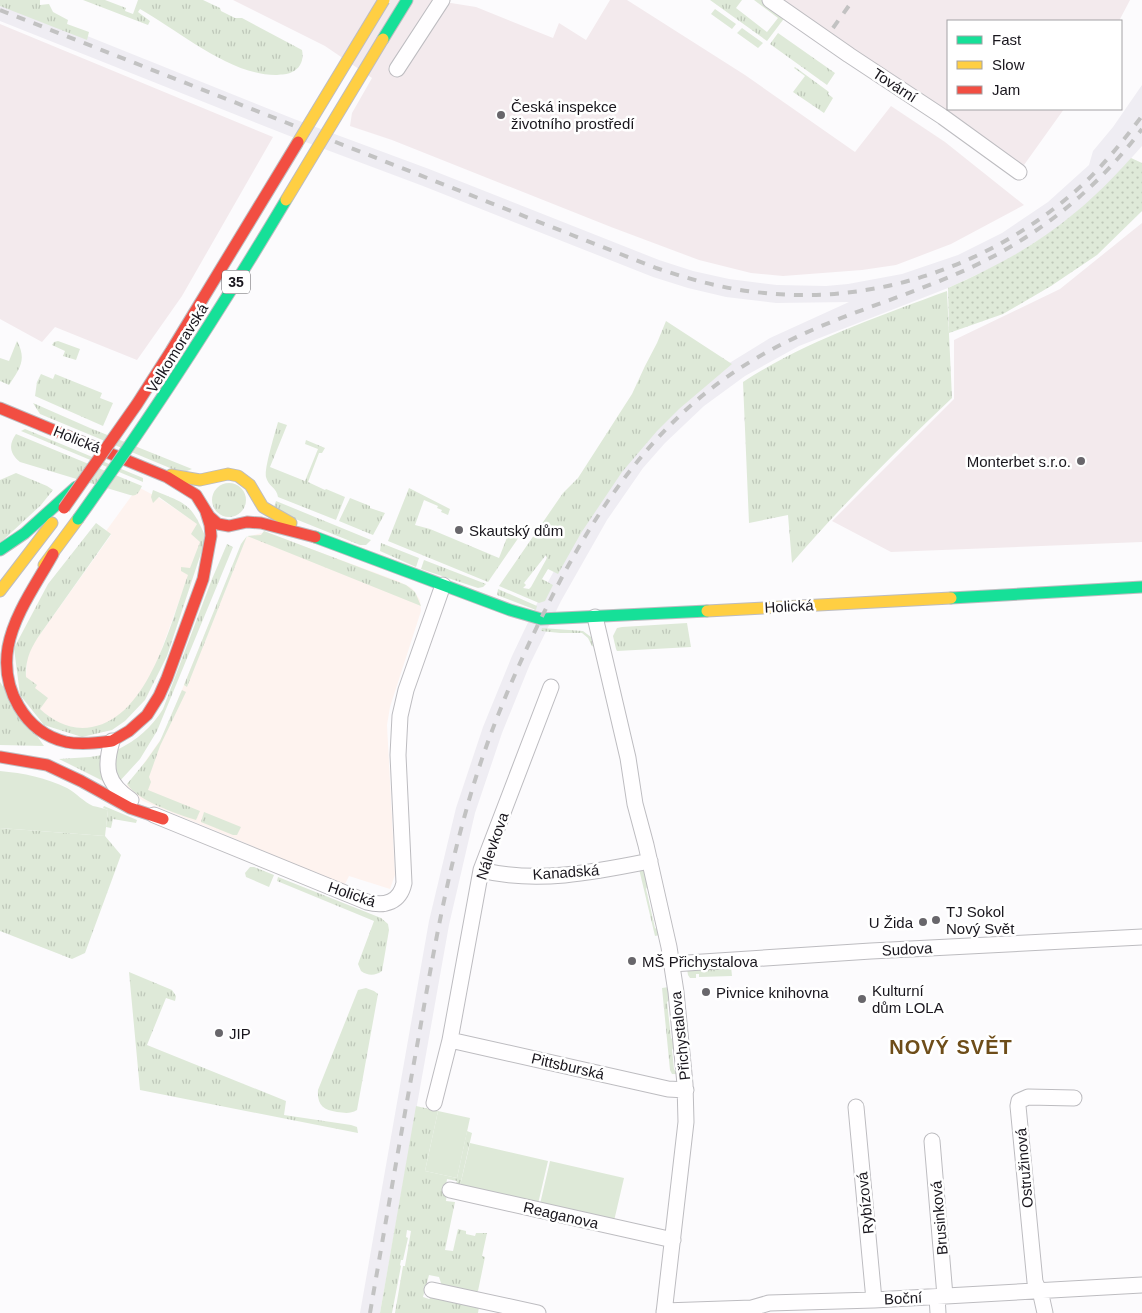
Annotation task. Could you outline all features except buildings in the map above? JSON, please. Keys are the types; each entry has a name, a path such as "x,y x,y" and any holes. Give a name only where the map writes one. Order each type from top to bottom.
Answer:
{"main road":[{"name":"Velkomoravská","path":"0,591 61,506 87,476 137,404 184,331 384,0"},
{"name":"Velkomoravská","path":"5,615 53,554 134,441 192,353 407,0"},
{"name":"Holická","path":"0,408 155,471 196,495 205,510 215,522 221,525 229,526 252,522 321,539 510,610 541,619 1142,587"},
{"name":"Holická","path":"155,471 195,480 228,474 238,476 247,481 259,502 267,510 321,539"},
{"path":"60,752 84,751 124,735 139,722 155,703 170,669 203,579 211,536 203,499 206,488 211,481 219,476"},
{"path":"229,534 252,513 255,500 253,490"},
{"path":"0,550 25,534 61,506"},
{"path":"203,579 221,549"},
{"path":"53,554 12,632 7,647 7,682 12,697 25,717 40,732 68,743 81,744 112,741"},
{"path":"0,750 32,751"},
{"path":"0,758 34,762 53,768 82,781 130,808 163,819"}],"street":[{"path":"397,69 442,0"},
{"name":"Tovární","path":"770,0 849,55 937,112 1019,172"},
{"name":"Holická","path":"112,741 107,767 113,783 127,798 163,819 368,902 380,905 389,902 396,898 402,890 404,883 398,748 401,709 443,585"},
{"name":"Přichystalova","path":"595,617 628,758 635,804 650,861 672,964 686,1090 686,1122 664,1312"},
{"name":"Nálevkova","path":"434,1103 450,1040 481,870 552,687"},
{"name":"Kanadská","path":"481,870 499,874 541,876 589,873 650,861"},
{"name":"Sudova","path":"672,964 871,951 1142,937"},
{"name":"Pittsburská","path":"450,1040 668,1089 686,1090"},
{"name":"Ostružinová","path":"1039,1290 1035,1282 1018,1106 1019,1101 1028,1097 1074,1098"},
{"name":"Rybízová","path":"856,1107 874,1300"},
{"name":"Brusinková","path":"932,1140 941,1296 938,1313"},
{"name":"Reaganova","path":"450,1190 673,1240"},
{"name":"Boční","path":"664,1312 753,1311 769,1303 842,1307 874,1300 1142,1285"},
{"path":"432,1290 538,1313"},
{"path":"1039,1290 1045,1313"}],"shaded area":[{"path":"233,0 432,0 476,7 553,38 559,23 586,40 610,0 627,0 745,75 855,152 891,106 945,142 1024,205 951,244 896,265 862,270 783,276 751,273 699,260 392,140 350,126 352,113 372,78 325,46"},
{"path":"779,0 1130,0 1120,20 947,20 947,110 1063,110 1024,165 918,99"},
{"path":"0,1 294,119 429,169 659,260 693,271 729,279 777,285 826,286 902,274 958,255 1002,233 1048,202 1089,165 1093,151 1113,127 1142,85 1142,146 1110,182 1081,209 1056,229 1002,263 948,288 799,346 745,376 704,406 665,443 643,468 607,520 561,601 530,664 502,733 475,813 449,925 380,1313 360,1313 429,921 456,808 483,727 512,656 543,591 565,551 628,456 718,370 770,338 849,302 776,303 726,297 653,277 0,21"},
{"path":"0,24 273,137 182,296 137,360 55,327 42,342 0,319"},
{"path":"1142,223 1142,542 891,552 832,521 954,399 954,340 1060,289"},
{"path":"138,487 159,498 198,524 201,541 154,670 137,700 120,716 99,727 87,729 64,726 43,713 36,704 26,677 27,659 32,645 111,535 106,531"},
{"path":"265,532 398,581 412,588 420,600 421,611 390,707 387,725 395,875 390,889 349,876 344,886 143,801 125,787 163,736 243,541 247,537"}],"green space":[{"path":"0,0 40,0 40,5 49,4 53,12 68,20 67,24 89,32 87,40 0,6"},
{"path":"83,0 105,0 126,8 125,11 133,14 138,0 203,0 220,8 221,11 235,18 242,18 302,50 303,57 300,66 288,74 260,73 242,68 206,51 140,9 138,12 150,21 148,25"},
{"path":"710,0 742,0 736,8 767,32 778,18 754,0 764,0 786,16 767,41"},
{"path":"715,9 736,24 732,29 711,14"},
{"path":"742,28 763,43 758,48 737,33"},
{"path":"778,33 835,73 827,85 770,44"},
{"path":"795,67 829,92 828,94 833,98 824,113 793,92 805,76"},
{"path":"1131,158 1142,163 1142,211 1097,255 1051,286 1003,314 949,333 948,288 1025,249 1047,234 1090,200"},
{"path":"947,291 952,398 830,520 792,563 788,515 749,523 743,382 767,367 817,342 868,320"},
{"path":"666,321 732,364 679,409 657,431 622,472 581,533 558,574 548,569 542,579 553,585 545,601 539,603 499,586 563,493 578,478 632,394","holes":["546,555 547,558 531,587 529,589 523,588 526,585 524,583"]},
{"path":"17,341 22,359 9,385 0,381 0,358 9,361"},
{"path":"58,341 80,349 76,360 63,356 65,351 52,345"},
{"path":"41,374 53,379 55,374 102,393 100,398 113,403 103,426 35,396 37,382"},
{"path":"33,403 192,469 182,473 40,414"},
{"path":"278,422 287,425 270,467 305,481 318,449 305,444 306,440 325,448 322,453 319,453 308,482 345,497 336,520 278,497 276,491 267,480 266,473 270,451"},
{"path":"25,429 143,478 143,482 21,431"},
{"path":"16,434 142,486 136,495 130,495 20,462 14,456 11,449"},
{"path":"16,473 53,490 41,505 0,543 0,480"},
{"path":"229,483 241,488 246,500 241,512 229,517 217,512 212,500 217,488"},
{"path":"409,488 450,509 448,515 441,512 442,510 437,508 438,506 424,500 415,525 430,529 499,558 508,535 495,530 492,532 494,526 519,537 488,582 388,541"},
{"path":"153,490 174,498 187,506 192,511 206,538 167,656 145,700 125,721 112,730 82,737 44,725 20,695 14,648 48,584 96,523 111,534 34,643 29,654 26,677 37,685 35,688 48,698 40,709 51,718 64,724 85,728 112,720 129,706 143,687 155,665 188,575 181,571 181,567 190,568 200,542 191,534 197,524 159,497 153,503 151,497"},
{"path":"350,498 385,513 373,535 339,521"},
{"path":"276,501 371,540 366,545 360,545 273,510"},
{"path":"264,531 406,585 415,592 421,606 247,536 261,535"},
{"path":"247,536 187,687 184,685 241,544"},
{"path":"381,543 419,558 416,567 380,551"},
{"path":"227,544 233,547 157,731 140,759 118,783 113,775 117,750 143,732 154,722 163,709"},
{"path":"424,560 486,584 478,588 421,569"},
{"path":"498,589 537,606 536,610 497,595"},
{"path":"687,623 691,647 617,651 616,649 613,636 617,628"},
{"path":"542,628 583,631 591,637 595,647 592,646 588,638 582,633 541,631"},
{"path":"0,682 44,746 0,745"},
{"path":"182,690 186,692 160,746 149,777 151,782 148,790 200,811 196,820 149,801 132,790 127,784 160,741"},
{"path":"102,755 107,783 59,759 90,757"},
{"path":"0,771 51,781 74,792 93,806 108,810 105,836 0,828"},
{"path":"104,806 137,820 136,823 113,819 111,828 106,827 108,810 103,808"},
{"path":"204,812 241,827 237,835 201,822"},
{"path":"0,828 105,836 121,855 85,953 72,959 0,931"},
{"path":"250,867 274,875 269,887 246,877 245,873"},
{"path":"639,869 645,871 649,884 646,889 655,928 660,931 660,935 655,936"},
{"path":"278,877 381,918 388,924 389,930 382,971 374,975 366,974 361,971 358,964 374,921 277,881"},
{"path":"731,966 732,976 699,977 699,974 696,974 696,978 690,978 687,969"},
{"path":"129,972 172,990 176,996 175,1001 166,998 147,1045 286,1101 284,1115 351,1125 357,1127 358,1133 140,1090"},
{"path":"669,987 670,999 667,1002 671,1038 674,1041 672,1050 674,1069 678,1074 672,1074 670,1070 662,988"},
{"path":"366,988 378,994 357,1110 347,1113 332,1111 320,1103 318,1090 358,990"},
{"path":"416,1106 438,1111 425,1171 457,1178 467,1131 472,1133 460,1186 455,1188 457,1181 447,1179 446,1186 444,1186 443,1192 447,1193 446,1201 455,1202 445,1250 453,1251 458,1229 466,1231 466,1234 475,1236 476,1233 487,1233 482,1256 485,1257 478,1291 442,1286 439,1277 429,1275 423,1297 429,1299 434,1294 479,1307 478,1313 395,1313 411,1231 407,1230 406,1237 408,1238 403,1260 401,1260 392,1313 380,1313"},
{"path":"438,1111 470,1118 457,1178 425,1171"},
{"path":"470,1143 548,1161 538,1204 460,1186"},
{"path":"550,1161 624,1178 614,1221 540,1204"}],"railway":[{"path":"833,28 853,0"},
{"path":"0,10 656,268 705,283 755,292 799,295 843,293 886,286 929,275 970,259 1009,239 1046,215 1080,187 1097,171 1142,116"},
{"path":"370,1313 434,951 445,895 466,811 495,722 520,664 561,579 599,515 620,484 667,428 723,379 755,359 808,332 945,279 972,267 1021,240 1044,225 1086,191 1125,151 1142,129"}],"traffic: fast":[{"path":"383,39 407,0"},
{"path":"78,519 133,441 185,362 286,200"},
{"path":"0,550 25,533 76,487"},
{"path":"315,537 510,610 541,619 707,611"},
{"path":"951,598 1142,587"}],"traffic: slow":[{"path":"298,142 384,0"},
{"path":"286,200 383,39"},
{"path":"171,475 200,480 228,474 238,476 250,485 263,507 291,523"},
{"path":"44,565 78,519"},
{"path":"0,591 52,523"},
{"path":"707,611 951,598"}],"traffic: jam":[{"path":"64,508 137,404 171,351 298,142"},
{"path":"0,408 167,477 196,495 209,516 218,524 229,526 247,522 261,523 315,537"},
{"path":"112,741 129,731 147,715 159,696 167,678 203,579 211,536 206,512"},
{"path":"53,554 27,599 11,635 7,662 8,678 12,692 27,718 38,729 51,737 77,743 112,741"},
{"path":"0,757 47,765 130,808 163,819"}],"place":[{"name":"Česká inspekce životního prostředí","path":"501,115"},
{"name":"Monterbet s.r.o.","path":"1081,461"},
{"name":"Skautský dům","path":"459,530"},
{"name":"TJ Sokol Nový Svět","path":"936,920"},
{"name":"U Žida","path":"923,922"},
{"name":"MŠ Přichystalova","path":"632,961"},
{"name":"Pivnice knihovna","path":"706,992"},
{"name":"Kulturní dům LOLA","path":"862,999"},
{"name":"JIP","path":"219,1033"}],"district":[{"name":"NOVÝ SVĚT","path":"951,1047"}]}
